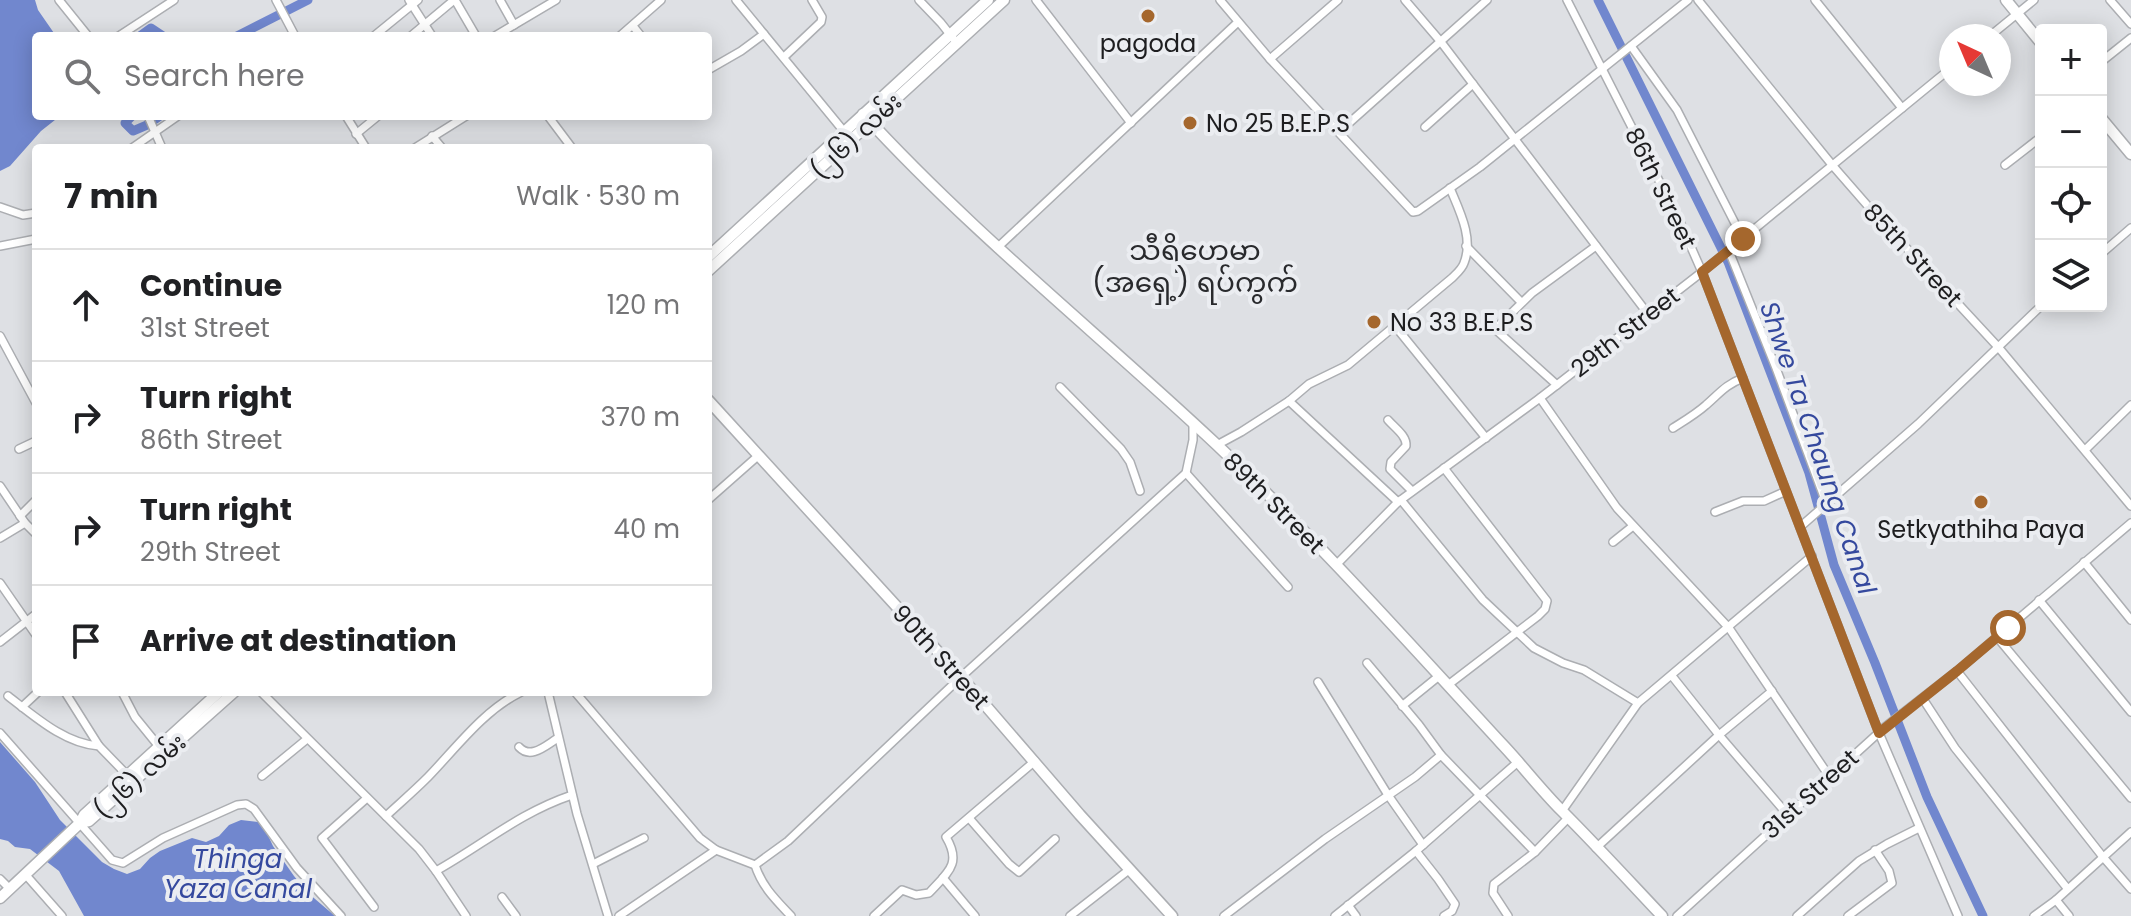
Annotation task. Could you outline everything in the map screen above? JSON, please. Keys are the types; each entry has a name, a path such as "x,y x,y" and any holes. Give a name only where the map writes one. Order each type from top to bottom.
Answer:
{"street":[{"path":"59,0 85,32"},
{"path":"125,32 174,0"},
{"path":"417,32 455,0 474,32"},
{"path":"500,0 514,25"},
{"path":"502,32 556,0"},
{"path":"625,32 661,0"},
{"path":"736,0 848,136"},
{"path":"784,57 821,22 822,17 812,0"},
{"path":"919,0 953,38"},
{"name":"(၂၆) လမ်း","path":"712,267 751,226 953,38 988,0"},
{"name":"(၂၆) လမ်း","path":"953,38 1004,0"},
{"path":"1036,0 1131,123"},
{"path":"1220,0 1270,59 1413,212 1515,139 1688,0"},
{"path":"1270,59 1338,0"},
{"path":"1405,0 1441,42 1648,314"},
{"path":"1339,132 1487,0"},
{"name":"86th Street","path":"1567,0 1702,272 1919,828 1958,916"},
{"name":"85th Street","path":"1698,0 1833,166 1999,348 2131,506"},
{"path":"1815,0 1902,108"},
{"path":"2006,0 2035,36"},
{"path":"2005,24 2034,0"},
{"path":"2110,0 2131,24"},
{"path":"379,32 413,2 429,32"},
{"path":"278,4 293,32"},
{"path":"997,248 1238,22"},
{"path":"633,26 638,32"},
{"path":"712,68 764,34"},
{"path":"2107,57 2131,38"},
{"path":"1628,49 1681,117 1743,239"},
{"name":"29th Street","path":"1336,565 1399,501 1540,398 1710,266 1939,78"},
{"path":"1425,127 1473,84"},
{"name":"89th Street","path":"866,118 997,248 1217,445 1336,565 1662,916"},
{"path":"150,120 161,144"},
{"path":"137,144 170,120"},
{"path":"348,120 363,144"},
{"path":"356,134 373,120"},
{"path":"421,144 459,120"},
{"path":"551,120 569,144"},
{"path":"2107,125 2131,154"},
{"path":"432,136 439,144"},
{"path":"2005,165 2035,142"},
{"path":"1217,445 1289,401 1309,384 1348,365 1461,268 1465,261 1466,230 1450,188"},
{"path":"0,207 23,215 32,214"},
{"name":"(၂၆) လမ်း","path":"712,254 751,226"},
{"path":"2107,249 2131,228"},
{"path":"0,246 32,240"},
{"path":"1466,246 1521,302"},
{"path":"1557,385 1495,329 1521,302 1596,246"},
{"path":"1728,251 1776,368 1825,507"},
{"path":"1803,525 1908,433 2035,312"},
{"path":"1395,326 1486,438"},
{"path":"0,336 32,396"},
{"path":"1673,428 1707,404 1717,392 1743,378"},
{"path":"1060,387 1121,449 1130,462 1140,491"},
{"path":"1540,398 1617,508 1729,628 1829,776"},
{"path":"1289,401 1399,501 1483,600 1516,633 1534,648 1584,670 1638,703"},
{"name":"90th Street","path":"712,404 961,677 1172,916"},
{"path":"2085,450 2131,405"},
{"path":"1388,420 1407,443 1391,462 1390,469 1412,491"},
{"path":"755,865 788,841 961,677 1186,473 1193,423"},
{"path":"19,449 32,443"},
{"path":"712,496 759,455"},
{"path":"1444,468 1547,601 1545,609 1448,685"},
{"path":"1186,473 1288,587"},
{"path":"0,486 32,530"},
{"path":"1715,512 1743,501 1764,501 1786,491"},
{"path":"0,538 32,505"},
{"name":"31st Street","path":"1677,916 1882,730 1957,671 2131,523"},
{"path":"1613,542 1633,526"},
{"path":"1508,916 1492,889 1535,852 1565,814 1638,703 1812,556"},
{"path":"2084,562 2131,620"},
{"path":"0,583 32,629"},
{"path":"2039,600 2131,712"},
{"path":"0,642 32,617"},
{"path":"1997,637 2131,798"},
{"path":"1367,663 1441,755 1535,852"},
{"path":"1957,671 2131,889"},
{"path":"1402,706 1439,676"},
{"path":"1672,676 1787,814"},
{"path":"1318,682 1423,845"},
{"path":"1596,848 1719,735 1772,691"},
{"path":"8,696 49,726 73,739 99,746"},
{"path":"22,707 34,696"},
{"path":"68,696 99,746 131,779"},
{"path":"124,696 135,717 162,750"},
{"name":"(၂၆) လမ်း","path":"0,898 78,825 89,821 215,696"},
{"name":"(၂၆) လမ်း","path":"162,750 229,696"},
{"path":"265,696 419,849 466,916"},
{"path":"386,816 482,720 514,696"},
{"path":"549,696 572,795 608,916"},
{"path":"578,696 700,838 716,850 755,865"},
{"path":"1923,699 1955,748 2067,888"},
{"path":"0,733 112,860 123,863 163,838 237,805 246,804 254,809 297,868 341,916"},
{"path":"519,747 523,752 530,753 558,738"},
{"path":"262,776 307,739"},
{"path":"1224,916 1441,755"},
{"path":"874,916 902,890 916,895 929,893 954,865 954,851 946,837 1035,761"},
{"path":"1335,916 1416,851 1519,761"},
{"path":"436,871 521,817 572,795"},
{"path":"367,798 322,838 374,907"},
{"path":"969,818 1019,872 1055,839"},
{"path":"1797,916 1859,861 1919,828"},
{"path":"2034,916 2131,832"},
{"path":"593,864 644,838"},
{"path":"619,916 716,850"},
{"path":"1848,916 1892,883 1889,871 1875,850"},
{"path":"1416,851 1455,904 1452,911 1444,916"},
{"path":"755,865 767,891 791,916"},
{"path":"1070,916 1130,869"},
{"path":"29,870 62,916"},
{"path":"943,878 975,916"},
{"path":"0,879 10,889"},
{"path":"502,897 516,916"},
{"path":"2056,900 2069,916"},
{"path":"1348,905 1356,916"}],"water":[{"path":"0,0 35,0 53,32 32,32 32,120 55,120 10,166 0,171"},
{"name":"Thinga Yaza Canal","path":"0,742 35,782 60,820 102,862 114,869 127,874 140,869 160,851 192,838 206,842 241,820 258,822 294,876 335,916 84,916 59,871 30,849 15,847 0,839"}],"waterway":[{"path":"245,32 308,0"},
{"name":"Shwe Ta Chaung Canal","path":"1598,0 1728,262 1809,473 1834,565 1927,797 1983,916"},
{"path":"146,32 151,28 157,32"},
{"path":"128,120 125,123 133,131 154,120"}],"place":[{"name":"pagoda","path":"1148,16"},
{"name":"No 25 B.E.P.S","path":"1190,123"},
{"name":"No 33 B.E.P.S","path":"1374,322"},
{"name":"Setkyathiha Paya","path":"1981,502"}],"district":[{"name":"သီရိဟေမာ (အရှေ့) ရပ်ကွက်","path":"1195,266"}],"route":[{"path":"1743,239 1702,272 1879,733 2008,628"}]}
